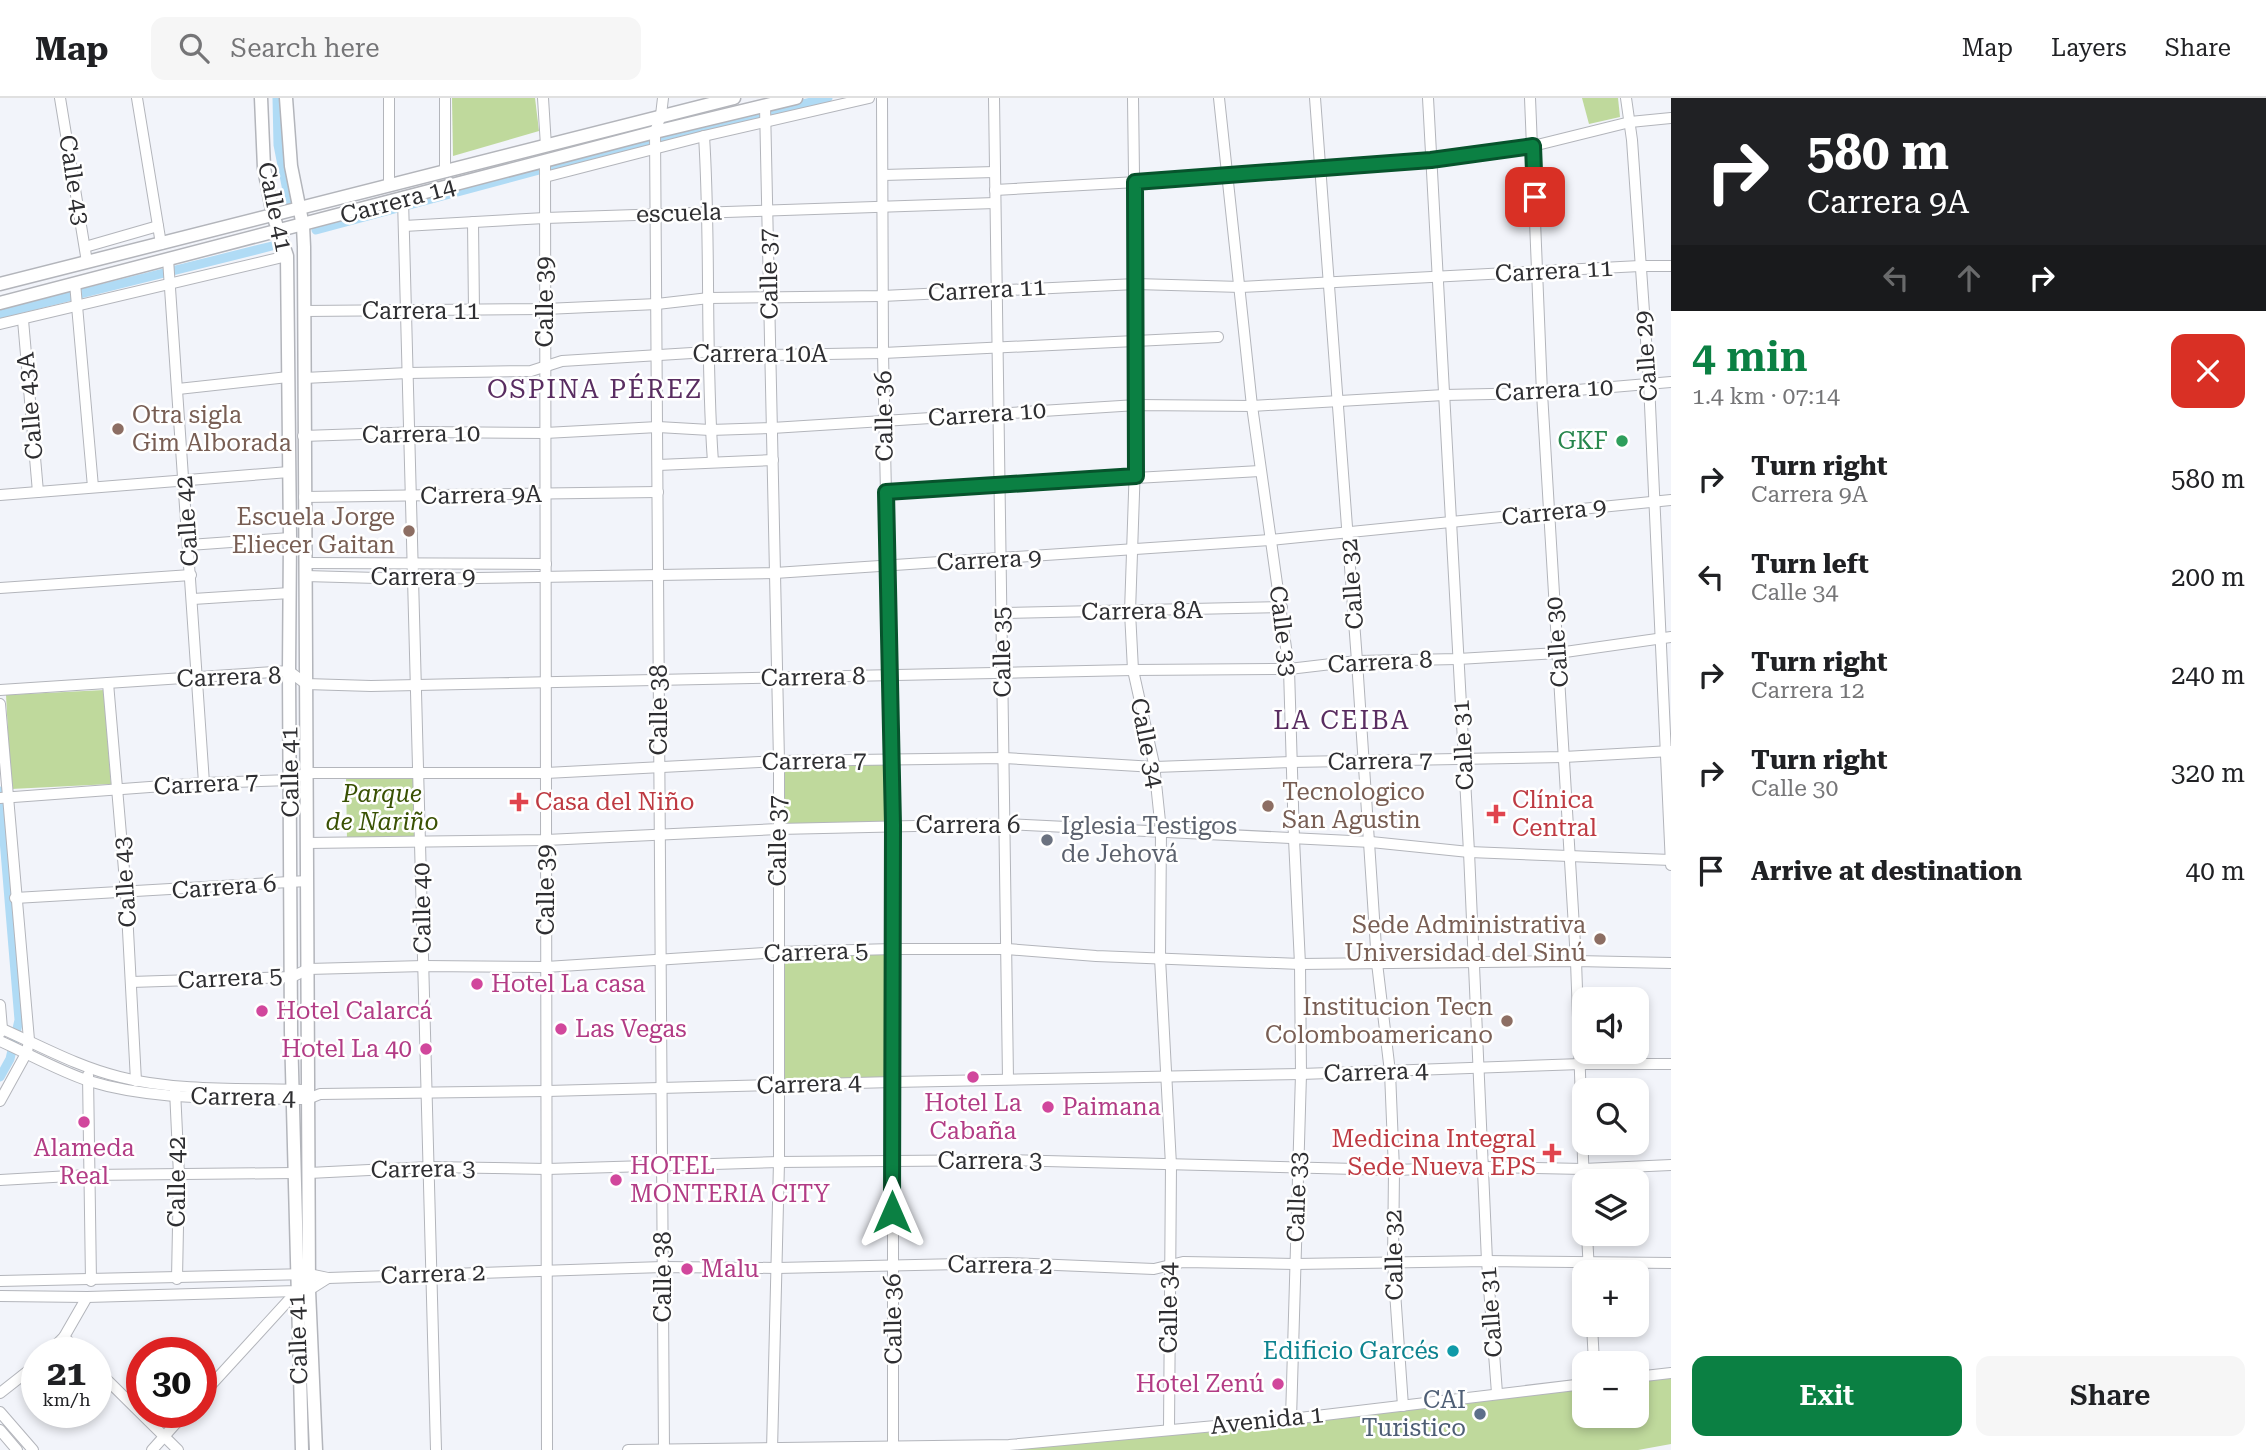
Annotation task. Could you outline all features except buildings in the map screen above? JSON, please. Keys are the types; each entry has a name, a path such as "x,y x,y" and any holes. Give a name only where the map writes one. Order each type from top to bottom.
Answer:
{"main road":[{"name":"Calle 41","path":"261,98 264,169 273,215 287,256 294,1173 303,1274"},
{"name":"Calle 41","path":"286,98 291,166 303,226 309,1172 303,1274 302,1450"},
{"name":"Carrera 14","path":"0,284 734,98"},
{"name":"Carrera 14","path":"0,303 75,286 169,272 280,231 545,170 765,115 796,98"},
{"name":"Calle 41","path":"303,1290 316,1450"}],"street":[{"name":"Calle 43","path":"60,98 87,262"},
{"path":"137,98 161,244"},
{"path":"389,98 389,186"},
{"path":"445,98 445,172"},
{"path":"543,98 546,146"},
{"name":"Calle 38","path":"663,98 655,141 664,1449"},
{"path":"655,141 704,135 765,115 869,98"},
{"name":"Calle 36","path":"882,98 882,296 893,825 893,1447"},
{"name":"Calle 35","path":"994,98 1008,1079"},
{"name":"Calle 34","path":"1133,98 1137,405 1130,612 1133,670 1155,767 1161,831 1160,958 1171,1165 1169,1430"},
{"name":"Calle 33","path":"1219,98 1226,177 1241,287 1251,405 1289,669 1300,964 1301,1074 1291,1419"},
{"name":"Calle 32","path":"1315,98 1371,842 1377,963 1390,1072 1394,1170 1393,1263 1403,1406"},
{"name":"Calle 31","path":"1428,98 1469,852 1486,1261 1497,1393"},
{"name":"Calle 30","path":"1530,98 1542,393 1577,987"},
{"name":"Calle 29","path":"1626,98 1630,122 1665,637 1671,866"},
{"name":"Calle 37","path":"765,115 779,761 779,1162 772,1449"},
{"path":"995,190 1226,177 1319,167 1431,160 1533,146 1630,122 1671,118"},
{"path":"704,135 709,212 708,352 713,462"},
{"name":"Calle 39","path":"545,170 547,1450"},
{"path":"883,175 995,172"},
{"name":"Calle 40","path":"403,202 436,1450"},
{"name":"escuela","path":"404,222 473,222 995,203"},
{"path":"473,222 474,311"},
{"path":"85,247 158,226"},
{"path":"0,324 76,304 169,272 287,256"},
{"name":"Carrera 11","path":"304,311 545,309 657,304 709,298 882,296 1136,284 1241,287 1671,266"},
{"name":"Calle 42","path":"169,272 204,783"},
{"path":"75,286 93,487"},
{"name":"Calle 43A","path":"23,320 38,492"},
{"name":"Carrera 10A","path":"304,378 531,371 562,361 708,352 770,355 883,353 1218,337"},
{"path":"178,389 288,377"},
{"name":"Carrera 10","path":"303,436 545,433 658,427 710,430 772,428 1137,405 1251,405 1542,393 1671,382"},
{"path":"658,465 773,460"},
{"path":"886,492 1260,471"},
{"path":"0,495 289,472"},
{"name":"Carrera 9A","path":"304,497 658,492"},
{"name":"Carrera 9","path":"305,570 414,579 775,573 1270,540 1671,500"},
{"path":"189,545 290,538"},
{"name":"Carrera 9","path":"305,570 413,564 545,564"},
{"path":"0,588 191,575"},
{"path":"193,599 290,593"},
{"name":"Carrera 8A","path":"1002,613 1282,607"},
{"name":"Carrera 8","path":"0,690 289,671 306,684 416,685 1289,669 1357,661 1558,653 1665,637"},
{"name":"Calle 43","path":"108,683 126,893 136,1081"},
{"path":"0,704 3,798 15,898 25,1038 24,1051 0,1101"},
{"name":"Carrera 7","path":"3,798 204,783 290,780 306,774 546,773 779,761 1004,758 1155,767 1564,757 1669,751"},
{"name":"Carrera 6","path":"306,843 546,840 778,829 1005,824 1371,842 1469,852 1671,860"},
{"name":"Carrera 6","path":"15,898 307,881"},
{"name":"Carrera 5","path":"131,982 292,977 308,969 546,967 778,952 893,949 1007,949 1300,964 1576,961 1671,963"},
{"path":"0,1004 2,1034"},
{"name":"Carrera 4","path":"2,1034 25,1038 89,1068 175,1090"},
{"name":"Carrera 4","path":"2,1034 24,1051 87,1080 127,1090 293,1094 662,1089 1390,1072 1581,1064"},
{"name":"Calle 30","path":"1581,1064 1583,1168"},
{"name":"Carrera 4","path":"1649,1064 1671,1064"},
{"path":"89,1068 87,1080 91,1281"},
{"name":"Calle 42","path":"175,1090 179,1175 177,1279"},
{"name":"Carrera 3","path":"309,1172 429,1167 547,1169 779,1162 1007,1160 1394,1170 1671,1165"},
{"path":"0,1180 88,1175 294,1173"},
{"name":"Carrera 2","path":"0,1282 303,1274 328,1278 663,1266 777,1268 1007,1263 1154,1269 1183,1262 1296,1264 1486,1261 1572,1267"},
{"name":"Carrera 2","path":"1649,1264 1671,1263"},
{"path":"217,1379 303,1290 328,1278"},
{"path":"0,1296 87,1297 303,1290"},
{"path":"64,1337 87,1297"},
{"path":"1649,1376 1671,1373"},
{"path":"0,1393 21,1377"},
{"path":"112,1385 178,1450"},
{"name":"Avenida 1","path":"628,1450 1009,1445 1291,1419 1572,1385"},
{"path":"0,1412 33,1450"},
{"path":"152,1450 172,1428"},
{"path":"0,1430 17,1450"}],"green space":[{"path":"452,98 535,98 539,131 453,156"},
{"path":"1582,98 1618,98 1620,117 1589,124"},
{"path":"104,690 111,784 11,789 6,695"},
{"path":"888,762 890,825 781,827 780,764"},
{"name":"Parque de Nariño","path":"346,775 416,776 418,840 347,840"},
{"path":"891,953 889,1080 782,1080 781,957"},
{"path":"1671,1377 1671,1444 1638,1450 961,1450 1572,1388 1572,1428 1649,1428 1649,1380"}],"waterway":[{"path":"277,98 278,145 290,206"},
{"path":"316,230 647,141 828,98"},
{"path":"0,314 272,246"},
{"path":"0,791 19,1020 10,1059 0,1077"}],"place":[{"name":"Otra sigla Gim Alborada","path":"118,429"},
{"name":"GKF","path":"1622,441"},
{"name":"Escuela Jorge Eliecer Gaitan","path":"409,531"},
{"name":"Casa del Niño","path":"519,802"},
{"name":"Tecnologico San Agustin","path":"1268,806"},
{"name":"Clínica Central","path":"1496,814"},
{"name":"Iglesia Testigos de Jehová","path":"1047,840"},
{"name":"Sede Administrativa Universidad del Sinú","path":"1600,939"},
{"name":"Hotel La casa","path":"477,984"},
{"name":"Hotel Calarcá","path":"262,1011"},
{"name":"Institucion Tecn Colomboamericano","path":"1507,1021"},
{"name":"Las Vegas","path":"561,1029"},
{"name":"Hotel La 40","path":"426,1049"},
{"name":"Hotel La Cabaña","path":"973,1077"},
{"name":"Paimana","path":"1048,1107"},
{"name":"Alameda Real","path":"84,1122"},
{"name":"Medicina Integral Sede Nueva EPS","path":"1552,1153"},
{"name":"HOTEL MONTERIA CITY","path":"616,1180"},
{"name":"Malu","path":"687,1269"},
{"name":"Edificio Garcés","path":"1453,1351"},
{"name":"Hotel Zenú","path":"1278,1384"},
{"name":"CAI Turistico","path":"1480,1414"}],"district":[{"name":"OSPINA PÉREZ","path":"595,389"},
{"name":"LA CEIBA","path":"1342,720"}],"route":[{"path":"892,1212 893,825 886,492 1136,476 1135,182 1431,160 1533,146 1535,197"}]}
